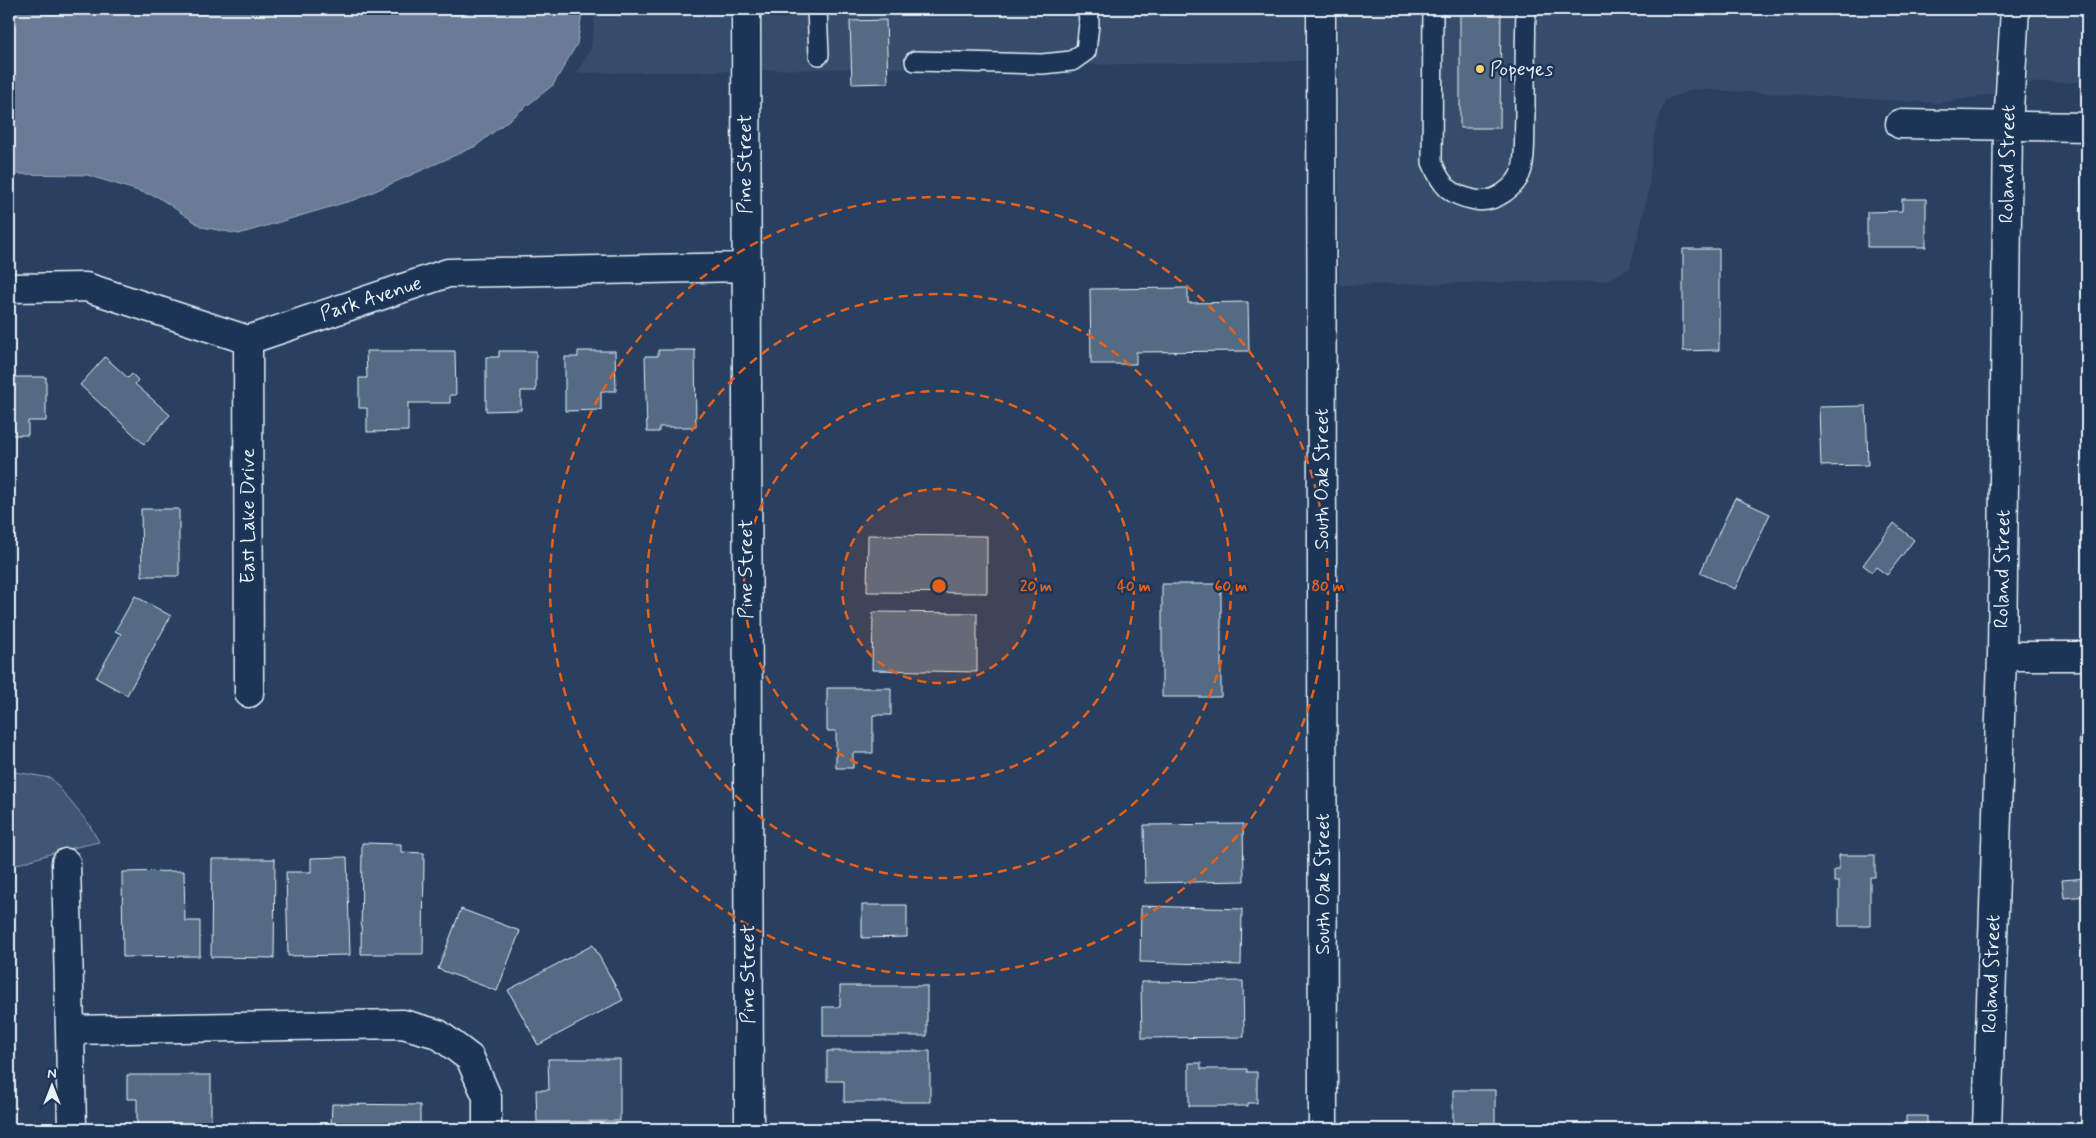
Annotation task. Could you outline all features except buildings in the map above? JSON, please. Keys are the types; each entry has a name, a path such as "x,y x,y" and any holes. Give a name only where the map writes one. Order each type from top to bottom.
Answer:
{"street":[{"name":"Pine Street","path":"746,9 748,1129"},
{"name":"South Oak Street","path":"1321,9 1323,1129"},
{"name":"Roland Street","path":"1987,1129 2002,656 2008,126 2015,9"},
{"path":"1900,124 2087,127"},
{"name":"Park Avenue","path":"248,340 448,273 745,267"},
{"path":"9,288 86,287 248,340"},
{"name":"East Lake Drive","path":"248,340 248,693"},
{"path":"2002,656 2087,656"},
{"path":"66,863 72,1129"},
{"path":"70,1030 403,1024 438,1034 470,1058 486,1097 487,1129"}],"lane":[{"path":"816,9 819,55"},
{"path":"915,60 1042,64 1072,61 1086,51 1088,9"},
{"path":"1433,9 1432,162 1440,181 1453,194 1480,201 1496,197 1512,186 1522,170 1526,9"}],"shaded area":[{"path":"9,9 581,9 582,14 577,44 553,85 476,146 357,199 239,234 202,227 158,197 87,175 9,174"},
{"path":"596,9 729,9 729,71 577,73 591,48"},
{"path":"762,9 1304,9 1304,61 762,70"},
{"path":"1338,9 1998,9 1993,94 1939,103 1694,89 1665,100 1654,134 1648,195 1630,268 1605,281 1339,285"},
{"path":"2032,9 2087,9 2087,82 2027,83"},
{"path":"9,771 51,778 89,824 99,842 59,851 9,867"}],"place":[{"name":"Popeyes","path":"1480,69"}]}
